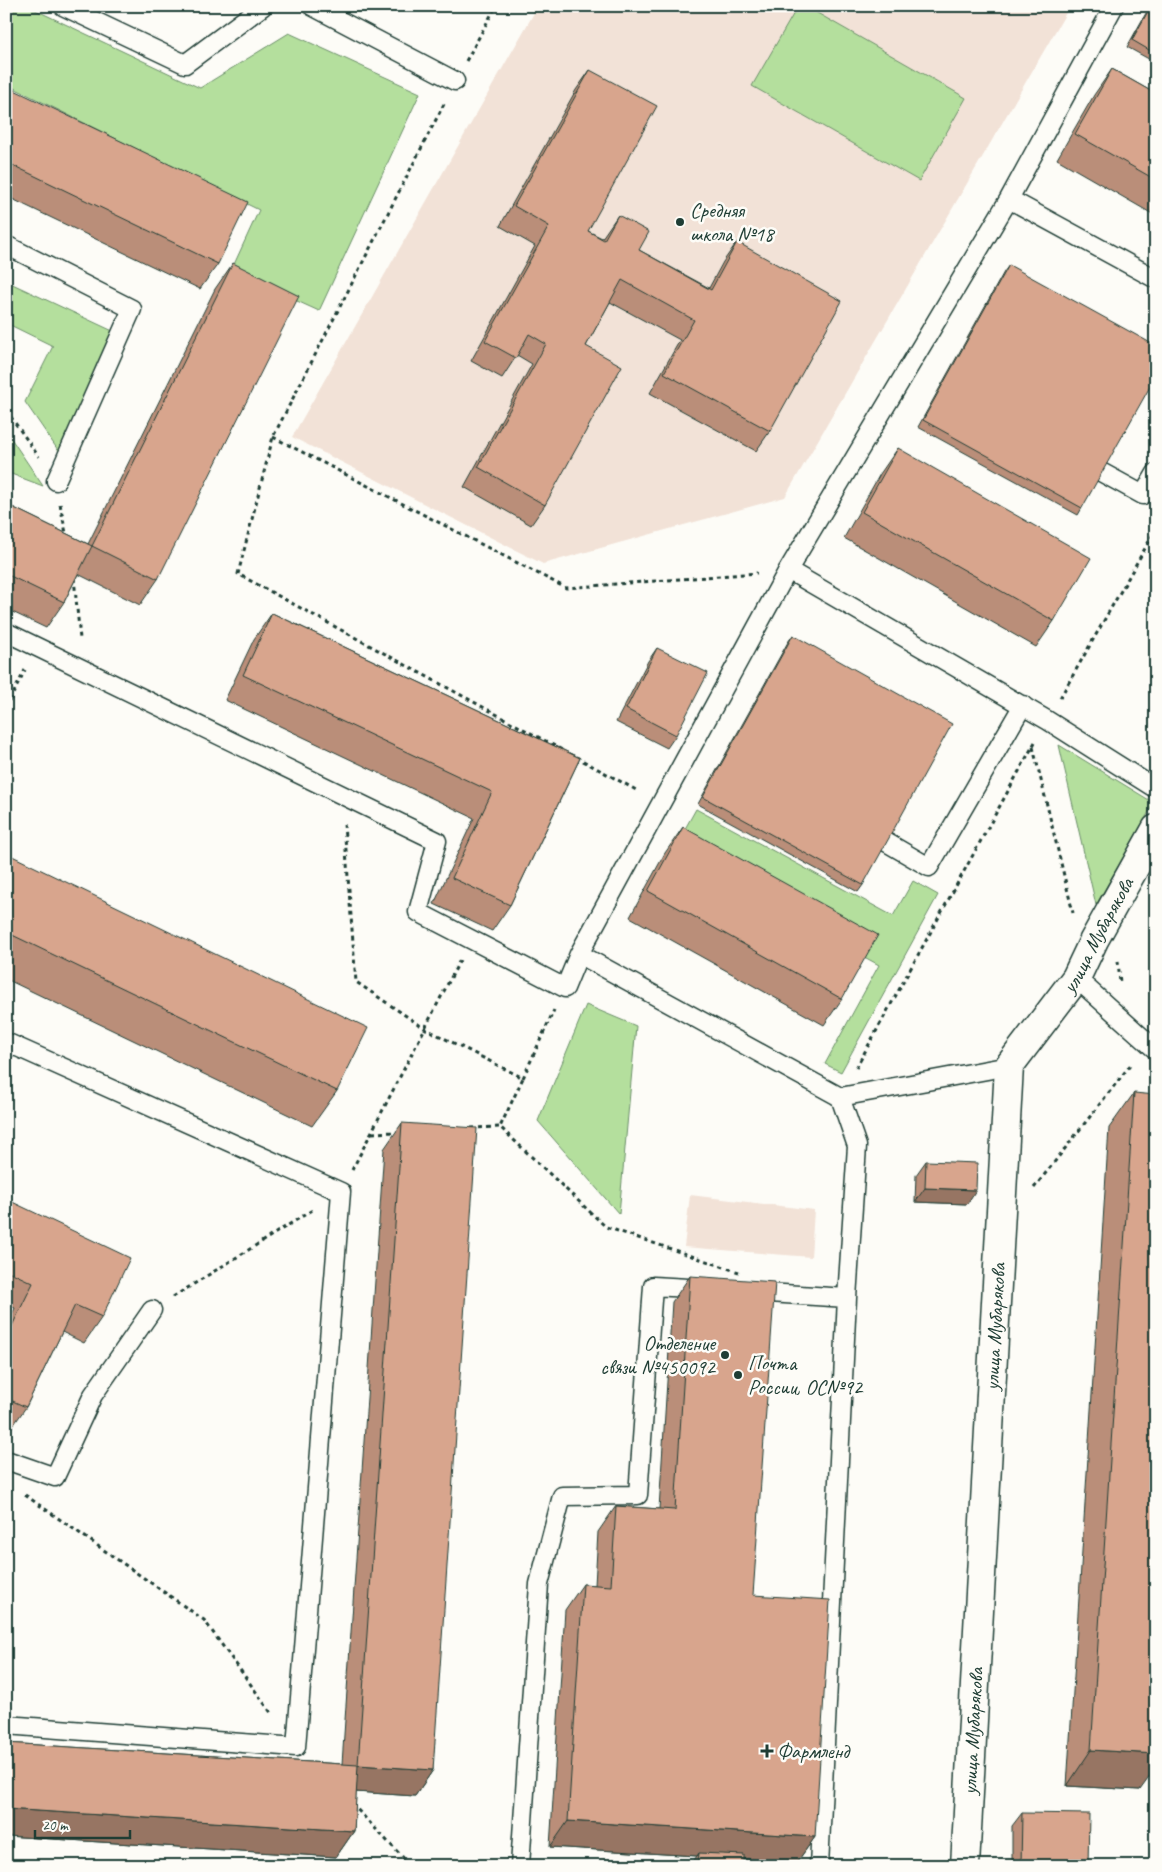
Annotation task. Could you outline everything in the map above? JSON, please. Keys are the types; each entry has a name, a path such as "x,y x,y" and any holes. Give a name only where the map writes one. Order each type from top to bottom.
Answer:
{"street":[{"name":"улица Мубарякова","path":"965,1866 1009,1066 1076,978 1094,940 1156,829"}],"lane":[{"path":"63,6 186,64 263,6"},
{"path":"312,6 455,81"},
{"path":"6,632 437,841 418,912 565,988 579,954 788,570 1009,199 1114,6"},
{"path":"1009,199 1156,279"},
{"path":"6,245 132,309 56,481"},
{"path":"1101,472 1143,495 1156,473"},
{"path":"788,570 1022,705 1156,789"},
{"path":"886,842 929,867 1022,705"},
{"path":"579,954 840,1097 1009,1066"},
{"path":"1076,978 1151,1047"},
{"path":"6,1042 341,1192 296,1747 6,1725"},
{"path":"819,1866 847,1298 857,1146 840,1097"},
{"path":"520,1866 539,1584 562,1496 638,1496 653,1286 847,1298"},
{"path":"6,1460 55,1477 93,1395 152,1310"}],"path":[{"path":"496,6 455,81 273,437 238,574 566,752"},
{"path":"6,410 56,481 68,545"},
{"path":"273,437 566,588 788,570"},
{"path":"840,1097 1047,720 1156,529"},
{"path":"74,572 84,670"},
{"path":"6,708 36,646"},
{"path":"1033,746 1075,922"},
{"path":"574,756 661,803"},
{"path":"341,795 356,982 424,1028 523,1078"},
{"path":"152,1310 341,1192 471,940"},
{"path":"1118,959 1120,983 1126,990"},
{"path":"500,1126 565,988"},
{"path":"1030,1192 1114,1088 1151,1047"},
{"path":"471,1128 500,1126 606,1227 744,1274 760,1293"},
{"path":"372,1133 402,1132"},
{"path":"21,1492 204,1620 296,1747"},
{"path":"346,1798 410,1866"}],"shaded area":[{"name":"Средняя школа №18","path":"538,6 1070,6 785,497 543,564 292,437"},
{"path":"690,1195 814,1210 811,1257 684,1247"}],"green space":[{"path":"6,6 27,6 200,88 289,33 420,93 319,311 231,271 259,210 6,84"},
{"path":"798,6 805,6 966,98 919,181 752,86"},
{"path":"6,281 117,333 60,453 25,402 53,346 6,323"},
{"path":"6,431 43,486 6,472"},
{"path":"1059,745 1154,803 1096,905"},
{"path":"696,809 893,916 913,881 938,895 841,1072 825,1064 879,965 672,852"},
{"path":"586,1005 636,1026 619,1214 538,1121"}],"building":[{"path":"1151,6 1156,6 1156,54 1132,40"},
{"path":"1112,69 1156,94 1156,180 1075,134"},
{"path":"590,70 657,106 588,231 604,240 618,215 649,232 639,250 711,290 737,242 842,301 770,431 664,373 694,320 622,280 586,346 622,366 545,505 478,467 546,344 529,334 516,358 485,341 549,226 514,206"},
{"path":"6,86 248,202 218,264 6,162"},
{"path":"233,263 299,296 158,579 92,546"},
{"path":"1009,265 1156,346 1156,376 1082,508 923,420"},
{"path":"898,448 1091,558 1054,621 862,512"},
{"path":"6,504 92,546 64,602 6,574"},
{"path":"272,613 580,758 510,905 452,878 492,792 243,675"},
{"path":"793,635 952,724 863,885 703,797"},
{"path":"657,648 708,673 676,735 626,709"},
{"path":"683,827 878,935 842,999 648,891"},
{"path":"6,853 368,1028 337,1091 6,932"},
{"path":"1134,1093 1156,1095 1156,1754 1091,1750"},
{"path":"402,1123 477,1128 433,1770 358,1765"},
{"path":"926,1161 977,1163 976,1190 925,1188"},
{"path":"6,1199 130,1258 102,1317 75,1305 26,1407 6,1398 6,1326 11,1328 33,1283 6,1270"},
{"path":"690,1276 775,1282 753,1595 830,1600 815,1837 568,1821 583,1584 611,1586 616,1506 675,1510"},
{"path":"6,1743 358,1765 354,1831 6,1809"},
{"path":"1022,1813 1089,1814 1088,1866 1021,1866"},
{"path":"699,1853 744,1855 744,1866 698,1866"}],"place":[{"name":"Средняя школа №18","path":"680,222"},
{"name":"Отделение связи №450092","path":"725,1355"},
{"name":"Почта России, ОС№92","path":"738,1375"},
{"name":"Фармленд","path":"767,1751"}]}
